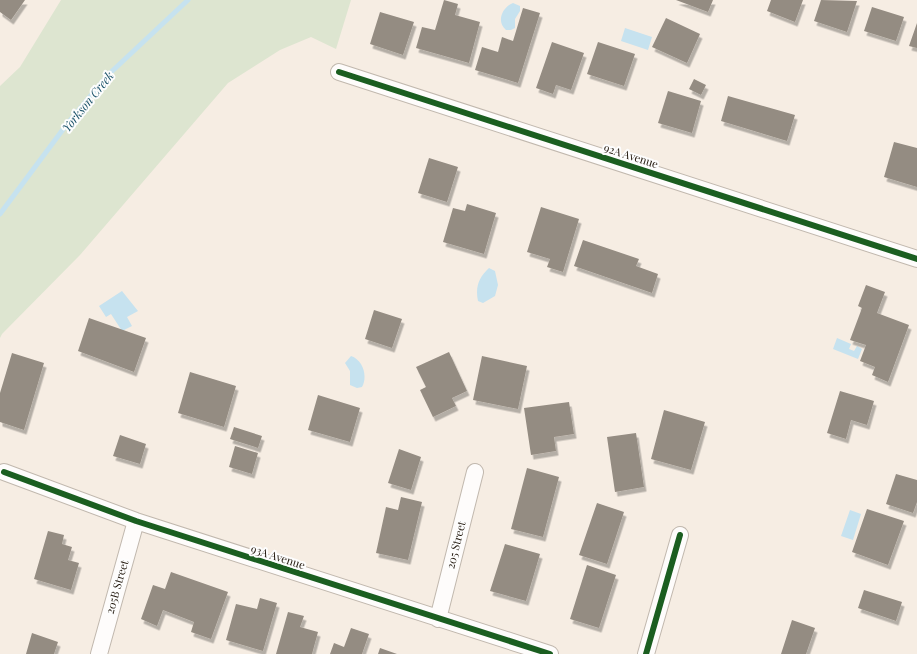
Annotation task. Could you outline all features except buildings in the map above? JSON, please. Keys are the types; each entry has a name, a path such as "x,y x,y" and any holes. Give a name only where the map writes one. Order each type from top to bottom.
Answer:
{"street":[{"name":"92A Avenue","path":"339,72 917,259"},
{"name":"93A Avenue","path":"4,472 136,521 550,654"},
{"name":"205 Street","path":"438,618 474,472"},
{"name":"205B Street","path":"98,654 136,521"},
{"path":"646,654 680,535"}],"green space":[{"path":"61,0 351,0 336,49 311,37 280,50 228,83 80,255 2,334 0,338 0,86 20,67"}],"water":[{"path":"513,3 520,6 520,11 515,19 515,28 506,30 501,23 503,11"},
{"path":"625,28 652,37 648,50 621,41"},
{"path":"489,268 495,271 498,285 495,296 483,303 478,301 477,291 480,279"},
{"path":"122,291 138,311 127,317 132,326 122,331 111,314 106,317 99,306"},
{"path":"837,338 851,344 849,349 854,351 857,346 862,349 858,359 833,349"},
{"path":"351,356 359,361 363,369 364,383 362,387 357,388 350,385 350,371 345,363"},
{"path":"850,510 861,514 853,540 841,536"}],"waterway":[{"name":"Yorkson Creek","path":"0,214 67,124 108,75 188,0"}],"cycle path":[{"path":"339,72 917,259"},
{"path":"4,472 136,521 550,654"},
{"path":"646,654 680,535"}]}
